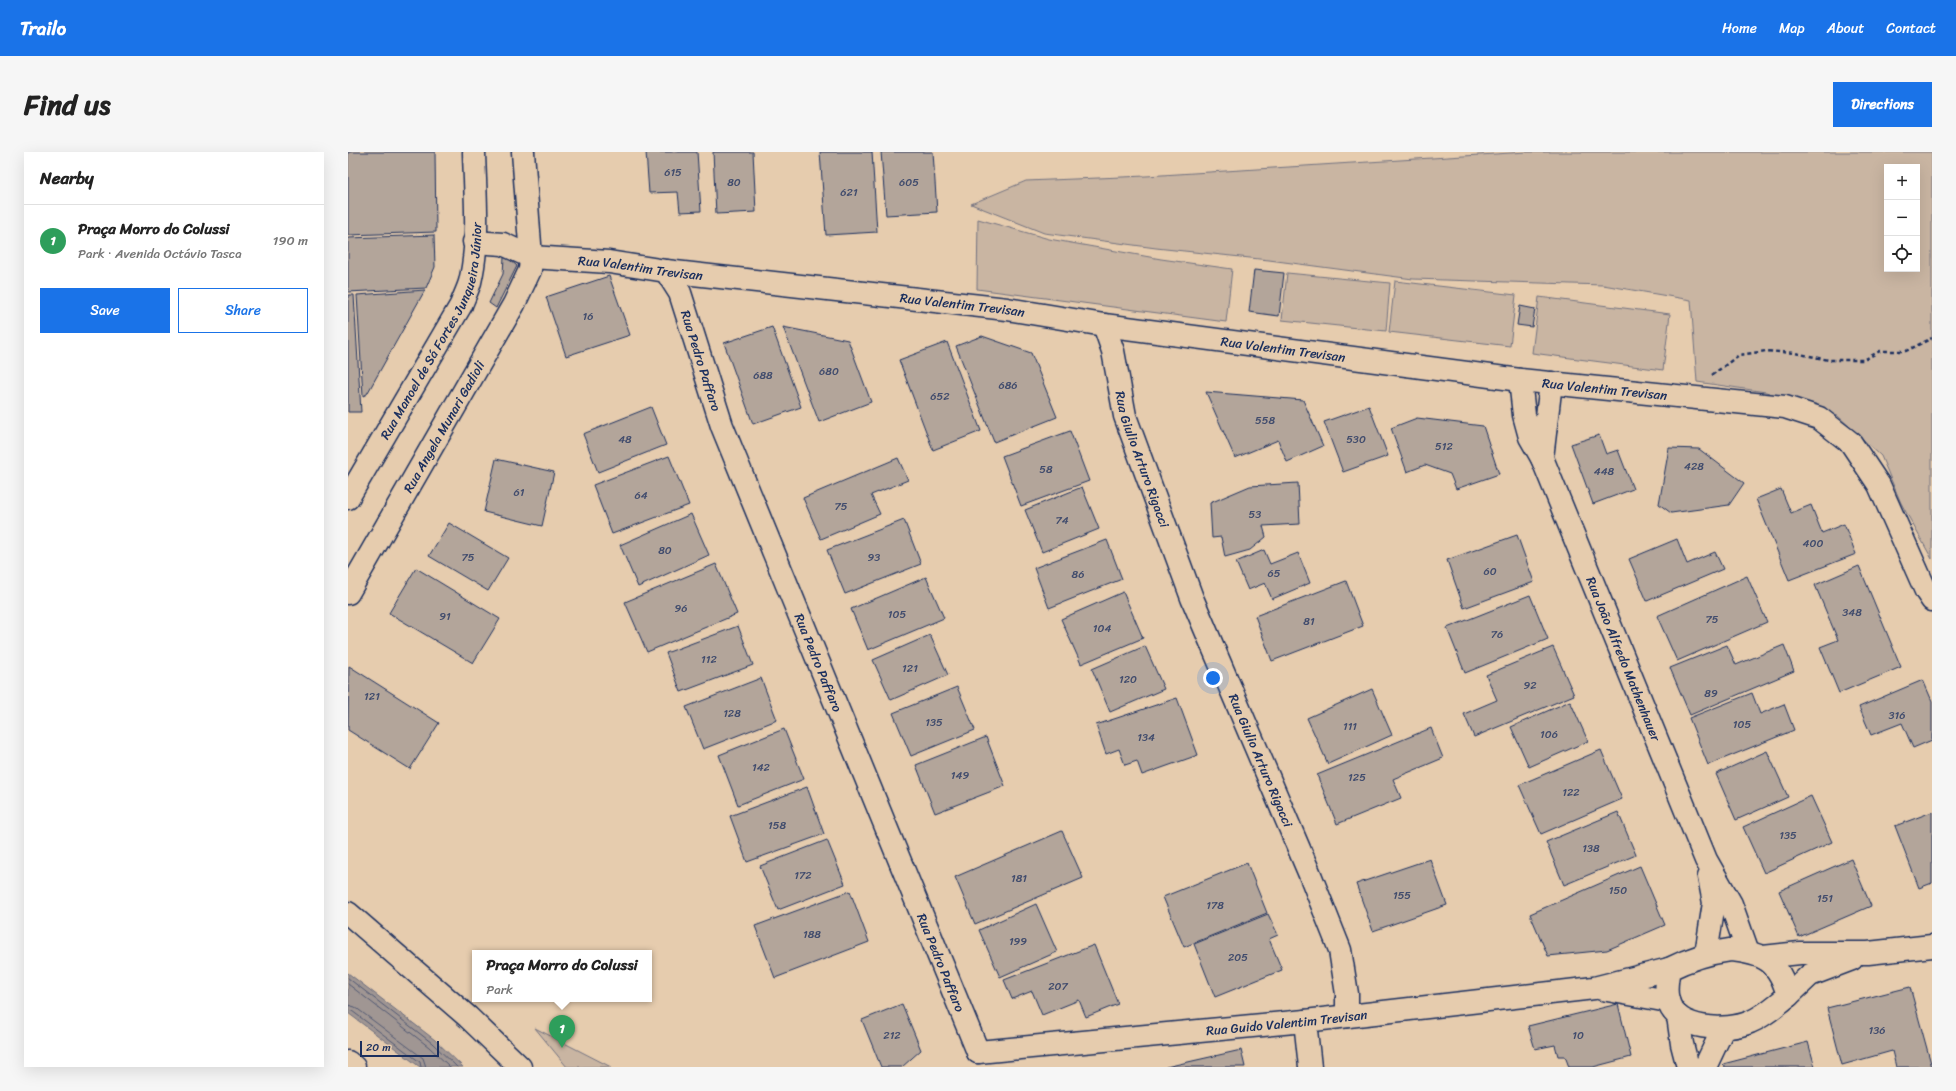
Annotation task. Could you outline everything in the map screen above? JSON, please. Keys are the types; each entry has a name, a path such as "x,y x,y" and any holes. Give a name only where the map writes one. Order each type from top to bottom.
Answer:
{"street":[{"name":"Rua Manoel de Sá Fortes Junqueira Júnior","path":"348,498 461,305 470,282 474,242 474,152"},
{"name":"Rua Angela Munari Gadioli","path":"348,593 514,304 530,270 531,257 523,152"},
{"path":"474,242 503,244 531,257"},
{"name":"Rua Valentim Trevisan","path":"531,257 609,262 666,271 1007,309 1104,325 1520,380 1785,407 1820,418 1851,444 1879,485 1926,591 1932,600"},
{"name":"Rua Pedro Paffaro","path":"666,271 680,293 722,426 972,1059"},
{"name":"Rua Giulio Arturo Rigacci","path":"1104,325 1113,351 1125,416 1192,598 1311,877 1340,950 1347,994 1348,1016"},
{"name":"Rua João Alfredo Mathenhauer","path":"1520,380 1524,415 1530,437 1542,458 1706,860 1731,904 1755,954"},
{"name":"Rua João Alfredo Mathenhauer","path":"1542,458 1551,383"},
{"name":"Rua João Alfredo Mathenhauer","path":"1706,860 1714,903 1706,954"},
{"path":"348,913 468,1018 520,1067"},
{"path":"1688,1067 1666,986 1669,969 1689,959 1706,954 1730,950 1755,954 1868,953 1932,946"},
{"path":"1673,1008 1696,1024 1723,1029 1750,1022 1765,1014 1788,996 1810,975 1828,966 1868,953"},
{"path":"1755,954 1775,966 1784,980 1788,996"},
{"name":"Rua Guido Valentim Trevisan","path":"972,1059 1594,988 1669,969"},
{"name":"Rua Guido Valentim Trevisan","path":"1594,988 1673,1008"},
{"path":"1305,1021 1310,1067"},
{"path":"1705,1067 1723,1029"},
{"path":"348,1062 354,1067"}],"path":[{"path":"1689,398 1714,372 1739,355 1766,351 1795,353 1829,360 1864,360 1880,351 1906,351 1932,338"}],"shaded area":[{"path":"1527,152 1932,152 1932,559 1901,503 1881,456 1838,416 1766,392 1697,382 1691,300 1603,285 1413,279 1269,260 1156,248 1044,233 971,204 1026,181 1146,176"},
{"path":"978,219 1049,239 1161,259 1232,269 1226,322 977,289"},
{"path":"1287,273 1390,283 1386,331 1282,320"},
{"path":"1395,281 1516,295 1510,346 1389,332"},
{"path":"1539,297 1670,314 1663,370 1532,353"},
{"path":"535,1028 611,1067 567,1067"}],"water":[{"path":"348,973 435,1040 463,1067 420,1067 348,1013"}],"building":[{"path":"348,152 435,152 436,232 348,235"},
{"path":"646,152 697,152 701,211 680,212 678,192 649,193"},
{"path":"713,152 753,152 756,212 716,214"},
{"path":"820,152 872,152 877,232 826,235"},
{"path":"881,152 933,152 937,212 886,215"},
{"path":"434,235 435,267 426,288 348,292 348,238"},
{"path":"504,257 508,258 517,266 496,308 489,303 503,274"},
{"path":"1254,270 1284,273 1279,316 1249,312"},
{"path":"609,276 630,335 566,356 546,297"},
{"path":"425,290 367,394 363,396 357,295"},
{"path":"348,295 354,295 361,412 348,412"},
{"path":"1520,306 1535,309 1532,327 1517,325"},
{"path":"772,327 801,407 753,424 724,343"},
{"path":"783,327 848,340 871,402 819,422"},
{"path":"982,336 1031,353 1057,417 994,442 956,346"},
{"path":"947,342 981,431 933,450 899,360"},
{"path":"1206,392 1303,400 1323,446 1287,462 1278,440 1235,458"},
{"path":"1369,406 1388,456 1343,472 1324,422"},
{"path":"651,407 666,445 598,472 583,434"},
{"path":"1417,418 1483,426 1499,474 1456,489 1450,474 1425,465 1407,472 1391,428"},
{"path":"1070,431 1089,481 1021,506 1002,456"},
{"path":"1599,435 1606,454 1618,450 1633,489 1593,504 1571,444"},
{"path":"1669,448 1699,449 1744,483 1729,505 1671,513 1659,504"},
{"path":"669,456 689,505 612,534 593,485"},
{"path":"898,458 908,480 871,495 880,514 821,539 803,498"},
{"path":"496,459 554,472 542,526 484,512"},
{"path":"1298,483 1300,524 1263,526 1266,537 1250,550 1225,557 1221,537 1212,538 1210,503 1250,486"},
{"path":"1082,487 1099,529 1042,552 1025,510"},
{"path":"1781,489 1791,513 1811,505 1822,533 1844,524 1856,554 1789,580 1756,499"},
{"path":"691,514 709,555 638,587 620,545"},
{"path":"904,520 921,564 845,594 827,550"},
{"path":"449,523 508,558 488,591 429,556"},
{"path":"1517,535 1534,582 1464,608 1447,560"},
{"path":"1677,539 1687,564 1715,552 1723,569 1647,601 1629,559"},
{"path":"1107,540 1122,579 1049,608 1034,568"},
{"path":"1264,550 1270,564 1298,553 1310,583 1272,599 1265,583 1248,590 1236,562"},
{"path":"716,564 737,614 647,652 625,602"},
{"path":"1859,566 1901,667 1839,693 1820,647 1838,640 1815,585"},
{"path":"416,568 500,619 473,663 389,613"},
{"path":"1747,576 1767,622 1677,661 1657,616"},
{"path":"926,577 944,618 868,650 851,609"},
{"path":"1346,581 1363,626 1272,661 1255,616"},
{"path":"1123,592 1143,638 1081,664 1061,619"},
{"path":"1530,595 1548,639 1465,673 1447,628"},
{"path":"738,626 753,665 681,692 666,653"},
{"path":"930,635 948,675 891,700 873,660"},
{"path":"1727,645 1736,665 1784,645 1794,671 1690,715 1670,668"},
{"path":"1145,646 1164,689 1110,712 1092,669"},
{"path":"1553,647 1574,695 1474,737 1464,714 1497,700 1486,675"},
{"path":"349,666 439,723 410,769 348,730"},
{"path":"761,678 777,720 703,749 686,707"},
{"path":"1923,680 1932,701 1932,740 1913,748 1902,723 1871,735 1859,707"},
{"path":"957,687 975,730 911,756 893,713"},
{"path":"1372,689 1392,735 1328,764 1307,718"},
{"path":"1752,693 1760,714 1784,704 1794,730 1708,765 1689,718"},
{"path":"1177,698 1198,755 1142,775 1137,761 1125,765 1119,749 1106,754 1096,725"},
{"path":"1570,701 1588,741 1529,767 1511,727"},
{"path":"1431,728 1443,758 1393,779 1401,798 1337,824 1317,775"},
{"path":"784,729 804,779 738,805 719,755"},
{"path":"986,737 1005,786 935,813 916,765"},
{"path":"1601,750 1622,799 1541,834 1519,785"},
{"path":"1767,751 1788,797 1736,820 1716,774"},
{"path":"807,787 824,834 747,862 730,816"},
{"path":"1811,796 1832,842 1764,873 1743,827"},
{"path":"1618,812 1636,855 1564,885 1546,842"},
{"path":"1932,812 1932,883 1919,888 1895,826"},
{"path":"1062,831 1083,878 975,924 955,877"},
{"path":"827,840 845,884 778,910 760,866"},
{"path":"1430,859 1447,905 1373,931 1356,884"},
{"path":"1851,859 1871,906 1799,937 1779,891"},
{"path":"1247,863 1267,913 1184,947 1163,897"},
{"path":"1640,866 1665,925 1607,950 1548,956 1530,914"},
{"path":"850,891 869,942 775,978 755,926"},
{"path":"1036,904 1057,952 1000,977 979,930"},
{"path":"1268,914 1278,935 1269,939 1282,970 1215,997 1194,944"},
{"path":"1094,945 1118,1004 1086,1017 1079,1000 1042,1015 1032,991 1012,999 1004,980"},
{"path":"1910,987 1932,1067 1896,1067 1892,1051 1842,1065 1827,1008"},
{"path":"902,1004 921,1050 902,1067 881,1067 862,1020"},
{"path":"1618,1004 1631,1057 1593,1067 1569,1067 1565,1056 1558,1056 1555,1045 1535,1049 1528,1026"},
{"path":"1808,1042 1815,1067 1724,1067 1723,1064"},
{"path":"1241,1050 1245,1067 1166,1067"}],"place":[{"name":"Praça Morro do Colussi","path":"562,1048"}]}
